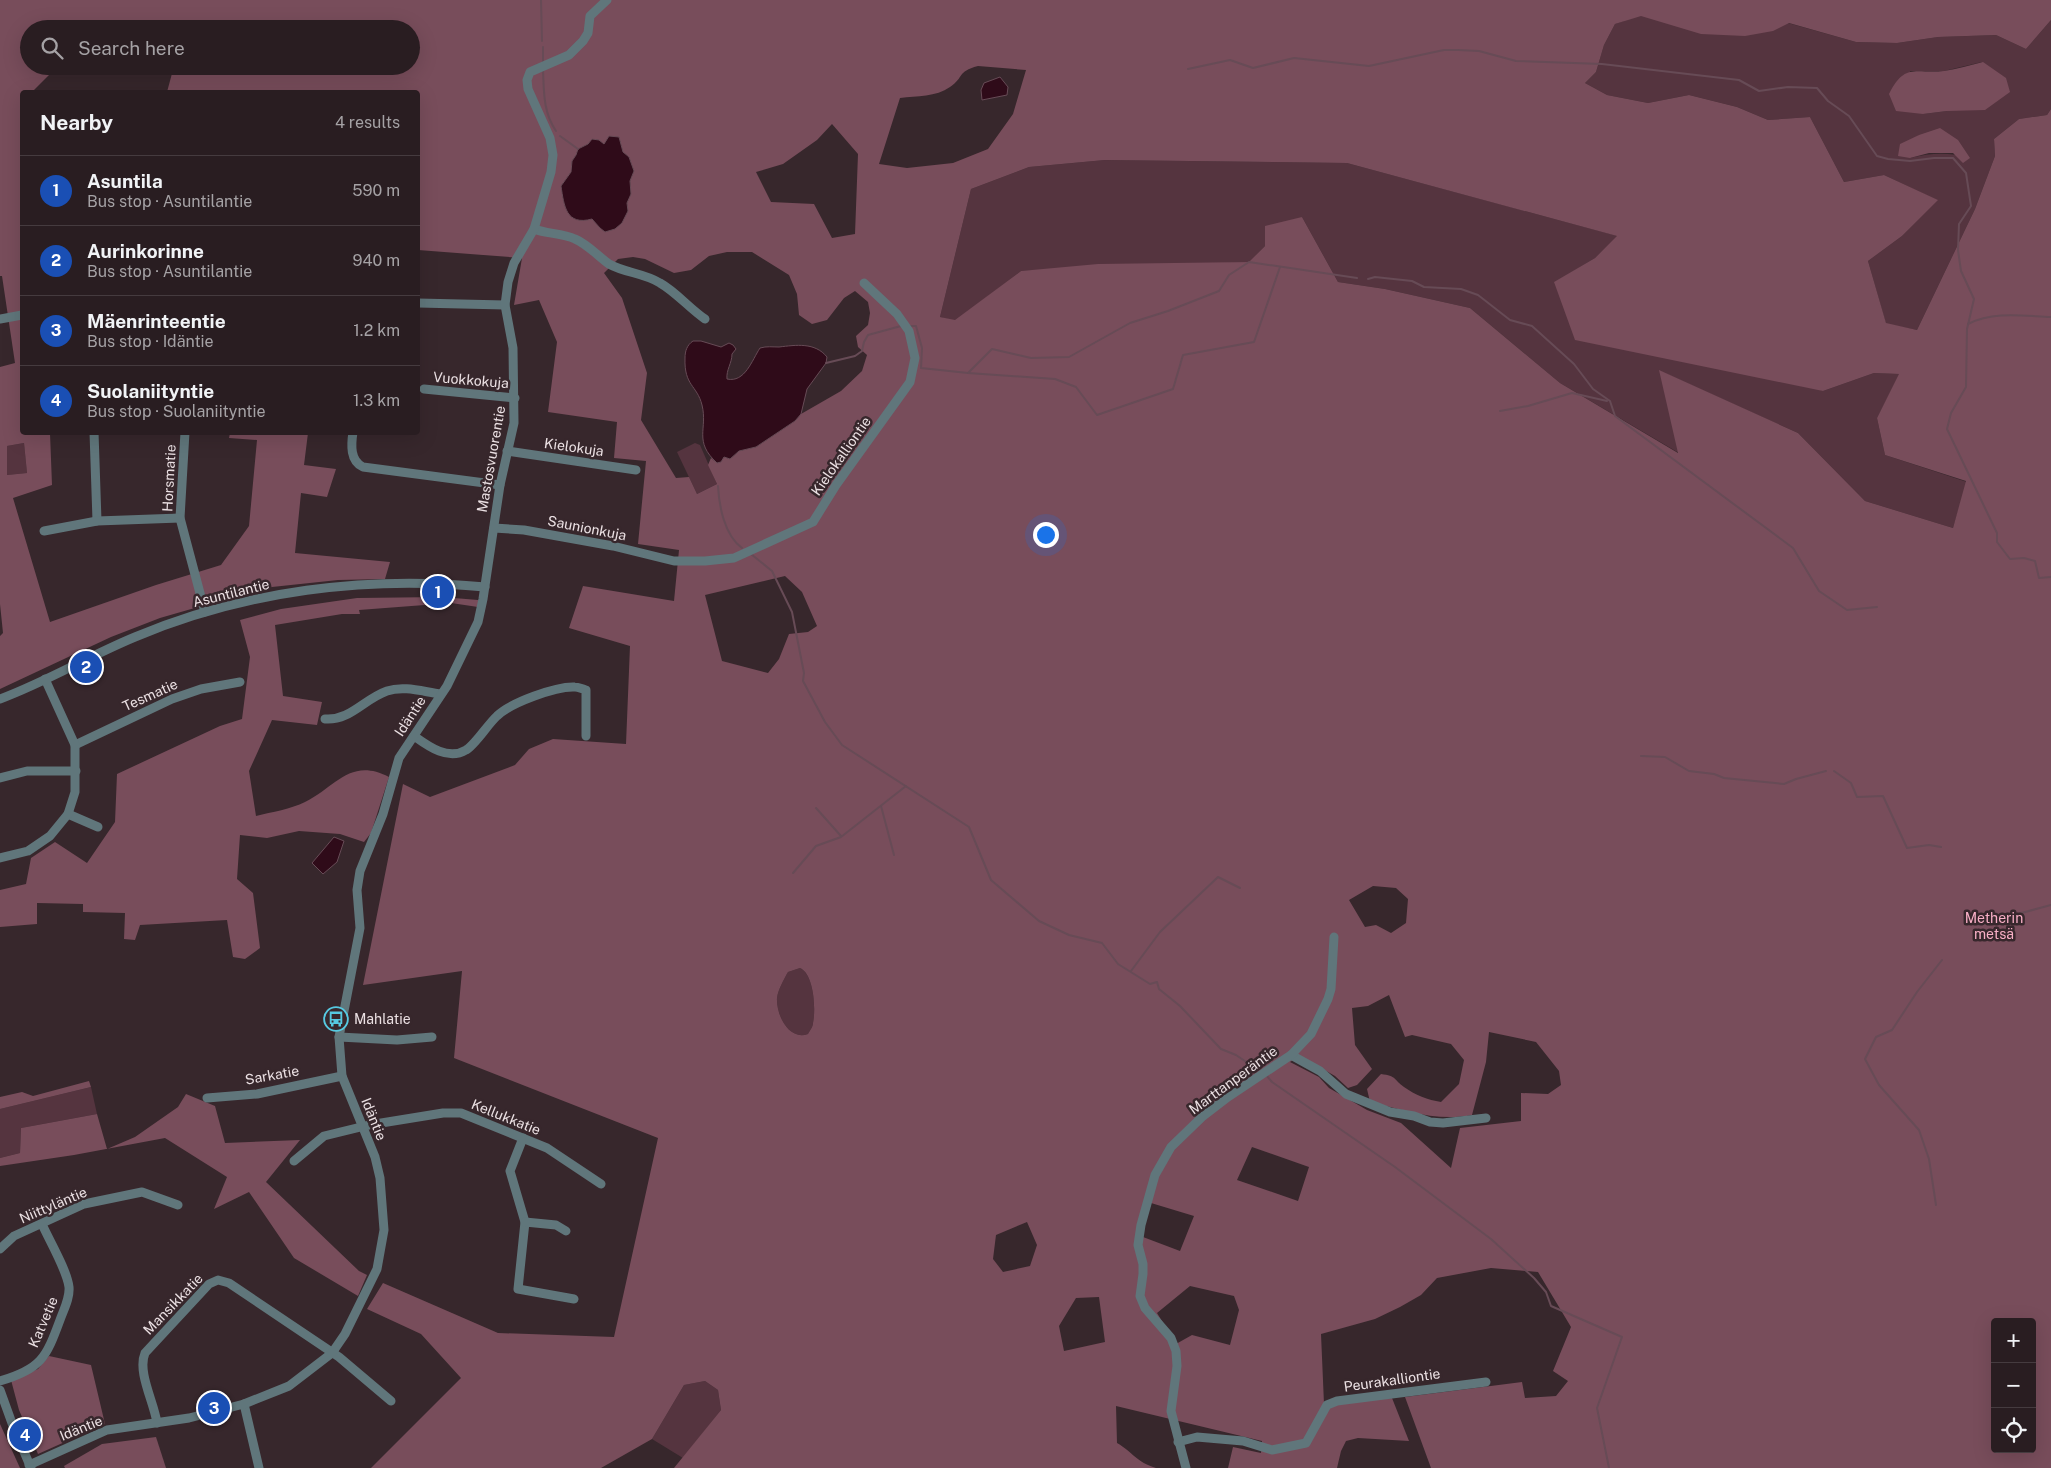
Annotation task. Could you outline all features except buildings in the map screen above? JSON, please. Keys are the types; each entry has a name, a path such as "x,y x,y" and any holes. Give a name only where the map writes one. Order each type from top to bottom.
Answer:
{"street":[{"name":"Mastosvuorentie","path":"485,587 500,484 514,423 514,348 505,306 508,282 514,263 534,229 551,172 550,138 528,89 527,80 530,72 569,55 583,42 588,33 590,16 606,0"},
{"path":"534,229 544,233 575,239 609,264 623,270 641,274 661,283 690,309 705,319"},
{"name":"Kielokalliontie","path":"674,562 734,558 813,522 836,485 910,382 915,358 909,331 898,314 864,283"},
{"path":"420,303 505,306"},
{"path":"0,319 20,315"},
{"name":"Vuokkokuja","path":"424,389 515,398"},
{"path":"94,435 97,521"},
{"name":"Horsmatie","path":"185,435 180,518 205,612"},
{"path":"353,435 351,445 355,461 363,467 500,484"},
{"name":"Kielokuja","path":"507,451 636,470"},
{"path":"44,531 97,521 180,518"},
{"name":"Saunionkuja","path":"494,528 524,530 613,546 674,562"},
{"name":"Asuntilantie","path":"0,699 134,637 205,612 292,592 351,585 432,584 485,587"},
{"name":"Idäntie","path":"30,1466 106,1430 189,1418 244,1404 289,1386 332,1353 345,1334 371,1284 381,1253 384,1230 380,1178 374,1157 342,1076 339,1037 360,928 358,890 360,871 383,814 400,758 455,671 478,622 485,587"},
{"path":"0,858 28,852 40,845 68,814 75,792 75,745 46,679"},
{"name":"Tesmatie","path":"75,745 172,699 201,689 240,682"},
{"path":"414,736 432,749 449,754 466,750 497,715 516,702 561,689 575,687 586,690 586,736"},
{"path":"325,719 342,718 386,692 396,689 441,694"},
{"path":"0,778 27,771 76,771"},
{"path":"68,814 98,827"},
{"name":"Marttanperäntie","path":"1186,1468 1171,1411 1177,1366 1176,1351 1171,1338 1145,1308 1140,1296 1143,1264 1138,1245 1141,1225 1150,1193 1164,1156 1178,1140 1202,1117 1228,1097 1291,1055 1311,1034 1331,989 1334,937"},
{"path":"339,1037 397,1040 432,1036"},
{"path":"1291,1055 1320,1071 1346,1094 1371,1106 1390,1112 1414,1116 1430,1122 1443,1123 1486,1118"},
{"name":"Sarkatie","path":"207,1098 257,1094 342,1076"},
{"name":"Kellukkatie","path":"294,1161 324,1136 361,1127 443,1113 461,1113 547,1148 601,1184"},
{"path":"523,1138 510,1170 525,1222 518,1289 574,1298"},
{"name":"Niittyläntie","path":"0,1249 14,1236 84,1204 142,1192 178,1205"},
{"path":"525,1222 556,1225 566,1231"},
{"name":"Katvetie","path":"0,1381 37,1365 51,1344 69,1296 66,1275 42,1224"},
{"name":"Mansikkatie","path":"157,1423 143,1371 145,1353 212,1281 223,1280 229,1283 332,1353"},
{"path":"332,1353 391,1401"},
{"name":"Peurakalliontie","path":"1178,1442 1197,1437 1243,1441 1272,1450 1306,1444 1327,1405 1337,1401 1486,1382"},
{"path":"0,1390 30,1466"},
{"path":"244,1404 259,1468"}],"shaded area":[{"path":"1628,13 1788,23 1856,42 1897,43 1938,37 1996,35 2026,49 2051,20 2051,109 2047,115 2019,119 1994,139 1995,156 1975,209 1917,330 1886,324 1868,261 1902,236 1937,200 1884,175 1844,182 1810,117 1768,120 1737,107 1689,95 1648,103 1607,95 1585,83 1596,72 1604,45 1615,24 1624,21","holes":["1982,62 1947,111 1923,114 1910,71 1944,71","1919,135 1969,158 1940,154 1910,158"]},
{"path":"1000,77 1008,87 1007,95 982,100 981,90 984,83"},
{"path":"609,136 619,137 623,152 629,157 634,171 630,181 631,194 627,203 628,211 622,223 615,229 605,232 592,219 577,220 568,213 563,201 561,186 571,172 572,161 578,149 588,144 592,139 599,140 604,144"},
{"path":"1105,160 1347,163 1618,236 1595,258 1555,282 1823,391 1874,373 1900,374 1877,418 1885,455 1967,482 1953,528 1865,501 1798,433 1660,371 1679,453 1560,383 1470,308 1385,289 1338,282 1302,217 1265,246 1250,262 1021,271 955,321 940,317 971,189 1029,167"},
{"path":"693,341 701,341 721,347 729,343 733,345 736,349 732,354 727,379 739,378 751,364 760,348 763,347 805,346 817,349 827,357 826,363 807,389 801,414 795,421 756,447 739,451 730,459 724,457 721,462 717,463 705,448 703,441 702,405 689,380 685,367 685,353"},
{"path":"24,443 27,473 7,475 7,446"},
{"path":"695,443 700,445 717,484 697,494 677,452"},
{"path":"334,837 344,841 337,862 323,874 312,863"},
{"path":"800,968 805,972 811,984 814,1009 812,1027 808,1034 801,1035 795,1034 785,1025 777,1005 780,988 788,972"},
{"path":"91,1087 97,1114 21,1128 20,1153 0,1158 0,1109"},
{"path":"705,1381 718,1390 721,1410 683,1458 652,1439 684,1385"}],"green space":[{"name":"Metherin metsä","path":"0,0 2051,0 2051,20 2026,49 1996,35 1938,37 1897,43 1856,42 1789,23 1773,31 1745,36 1701,34 1641,16 1615,24 1604,45 1596,72 1585,83 1607,95 1648,103 1689,95 1737,107 1768,120 1810,117 1844,182 1884,175 1938,200 1902,236 1868,261 1886,323 1917,330 1975,209 1995,156 1994,139 2019,119 2047,115 2051,109 2051,1468 1431,1468 1405,1397 1522,1382 1525,1398 1556,1396 1568,1381 1553,1371 1571,1327 1538,1272 1491,1268 1437,1278 1421,1295 1400,1307 1375,1319 1321,1334 1324,1404 1392,1398 1409,1441 1358,1438 1346,1441 1341,1451 1337,1468 1228,1468 1233,1447 1261,1453 1262,1441 1116,1406 1117,1443 1139,1460 1156,1468 674,1468 721,1410 718,1390 705,1381 684,1385 652,1439 601,1468 371,1468 461,1378 421,1334 367,1309 383,1283 498,1333 614,1337 658,1138 454,1058 462,971 363,985 403,784 430,797 515,765 529,749 553,739 626,744 630,646 569,628 583,586 674,601 679,550 638,544 646,461 614,458 617,422 548,412 557,342 539,300 514,305 522,258 420,250 420,90 168,90 172,75 420,75 420,20 20,20 20,75 49,75 34,90 20,90 20,435 50,435 52,485 13,498 50,622 156,585 221,565 249,526 257,440 229,438 230,435 308,435 304,465 336,469 327,497 301,493 295,553 390,562 385,579 338,580 272,587 212,603 160,618 111,637 0,689 0,636 3,633 0,604 0,367 15,363 2,276 0,276","holes":["978,66 1026,70 1013,114 988,149 953,163 907,168 879,164 900,98 939,93 955,83 966,70","832,124 858,154 855,234 832,238 814,204 771,202 756,172 783,164 817,140","619,137 623,152 629,157 634,171 630,181 631,194 627,203 628,211 600,228 592,218 583,220 572,217 566,207 561,186 571,172 572,161 578,149 588,144 604,144","1105,160 1347,163 1617,236 1595,258 1554,282 1575,340 1823,391 1874,373 1899,374 1877,418 1885,455 1966,481 1953,528 1865,501 1798,433 1659,370 1678,453 1560,383 1470,308 1385,289 1338,282 1302,217 1265,226 1265,246 1249,262 1098,264 1021,271 955,320 940,317 971,189 1029,167","727,252 752,252 789,275 797,294 799,315 812,324 827,320 844,298 855,291 868,302 870,313 868,325 856,336 858,347 867,355 862,371 841,391 801,414 795,421 756,447 739,451 730,459 724,457 717,463 711,458 708,465 717,484 697,494 689,477 676,478 641,420 647,373 622,298 604,273 618,259 633,257 645,259 674,273 691,270 709,256","24,443 27,473 7,475 7,446","785,576 802,592 817,626 808,632 789,634 779,659 768,673 722,661 705,595","1373,886 1396,888 1408,899 1406,923 1391,933 1376,925 1365,927 1349,900","800,968 805,972 811,984 814,1009 812,1027 808,1034 801,1035 795,1034 785,1025 777,1005 780,988 788,972","1389,995 1405,1037 1412,1035 1451,1044 1464,1060 1459,1084 1441,1102 1417,1095 1392,1077 1381,1074 1367,1089 1370,1102 1433,1116 1459,1117 1472,1115 1486,1062 1489,1032 1536,1042 1559,1071 1561,1085 1548,1094 1521,1093 1521,1121 1460,1128 1451,1168 1401,1123 1367,1110 1329,1088 1319,1077 1290,1062 1300,1056 1335,1076 1348,1088 1357,1085 1372,1069 1355,1045 1352,1008 1368,1006","1252,1147 1309,1167 1298,1201 1237,1180","1151,1203 1194,1216 1180,1251 1143,1237 1144,1224","1027,1222 1037,1245 1030,1266 1003,1272 993,1259 996,1235","1190,1286 1234,1296 1239,1310 1230,1345 1192,1335 1176,1344 1157,1313","1099,1297 1105,1342 1064,1351 1059,1326 1076,1298"]},
{"path":"1983,62 2006,78 2010,92 1985,110 1923,114 1896,111 1889,94 1900,77 1906,73 1944,71"},
{"path":"1940,128 1958,140 1970,158 1963,163 1953,153 1929,153 1910,158 1898,156 1900,144"},
{"path":"442,597 478,600 478,607 451,603 359,610 360,614 342,614 275,625 283,696 322,702 317,725 272,720 249,771 256,816 305,802 353,772 364,770 389,777 371,833 364,842 340,834 299,831 267,838 240,835 237,879 253,893 260,948 245,959 233,957 227,920 140,925 135,940 124,939 125,913 83,912 83,904 37,903 37,924 0,927 0,890 26,884 31,858 55,842 87,863 115,822 117,774 220,726 242,719 250,657 240,620 281,609 357,598"},
{"path":"89,1081 91,1087 0,1109 0,1097 22,1092 33,1096"},
{"path":"186,1094 215,1106 225,1143 300,1140 266,1182 359,1271 367,1275 358,1296 294,1258 249,1192 214,1209 227,1177 165,1138 108,1149 135,1137 178,1107"},
{"path":"97,1114 107,1149 0,1166 0,1158 20,1153 21,1128"},
{"path":"49,1356 91,1365 105,1424 38,1454 19,1410 11,1380 38,1369"},
{"path":"0,1424 20,1468 0,1468"},
{"path":"156,1437 166,1468 65,1468 64,1466 102,1444"}],"waterway":[{"path":"541,0 542,41"},
{"path":"543,47 543,63"},
{"path":"1188,69 1230,60 1253,68 1294,58 1369,66 1444,50 1458,50 1479,51 1516,61 1602,64 1739,80 1759,91 1788,87 1817,88 1828,101 1849,116 1877,156 1910,161 1953,158 1966,173 1971,206 1959,224 1958,250 1961,271 1974,299 1967,329 1966,387 1951,413 1947,429 1997,533 1997,542 2010,559 2024,558 2035,561 2039,578 2051,577"},
{"path":"543,70 546,109 556,131"},
{"path":"560,136 578,149"},
{"path":"910,326 916,326 922,348 921,368 968,373 992,349 1031,358 1069,357 1130,323 1168,311 1219,291 1229,275 1249,262 1357,278"},
{"path":"968,373 1055,379 1076,387 1097,415 1173,389 1183,355 1254,342 1280,267"},
{"path":"1368,279 1375,277 1412,281 1424,287 1461,289 1478,295 1510,320 1532,326 1574,364 1593,389 1610,401 1615,416 1793,548 1819,591 1847,610 1877,607"},
{"path":"1968,324 1988,317 1998,316 2051,317"},
{"path":"826,363 855,356 862,351 868,335 901,326"},
{"path":"1500,411 1528,406 1572,393 1607,401"},
{"path":"718,486 721,511 727,528 731,536 742,548"},
{"path":"751,554 772,571 792,612 804,673 803,681 825,722 842,745 969,827 991,880 1039,921 1069,935 1102,943 1118,964 1150,984 1157,982 1159,989 1180,1006 1221,1049 1236,1055 1261,1070"},
{"path":"1641,756 1665,757 1689,771 1714,774 1724,778 1784,784 1826,771"},
{"path":"1834,771 1851,783 1857,797 1883,796 1907,848 1929,845 1941,847"},
{"path":"793,873 816,846 841,837 906,786"},
{"path":"881,806 894,855"},
{"path":"816,808 841,836"},
{"path":"1131,971 1160,932 1218,877 1240,888"},
{"path":"1977,925 2051,905"},
{"path":"1936,1205 1929,1159 1919,1130 1879,1085 1865,1059 1876,1037 1892,1030 1917,992 1942,960"},
{"path":"1267,1076 1272,1082 1395,1167 1491,1239 1534,1278 1546,1292 1551,1306 1622,1337 1597,1408 1609,1468"}],"place":[{"name":"Asuntila","path":"438,592"},
{"name":"Aurinkorinne","path":"86,667"},
{"name":"Mahlatie","path":"336,1019"},
{"name":"Mäenrinteentie","path":"214,1408"},
{"name":"Suolaniityntie","path":"25,1435"}]}
